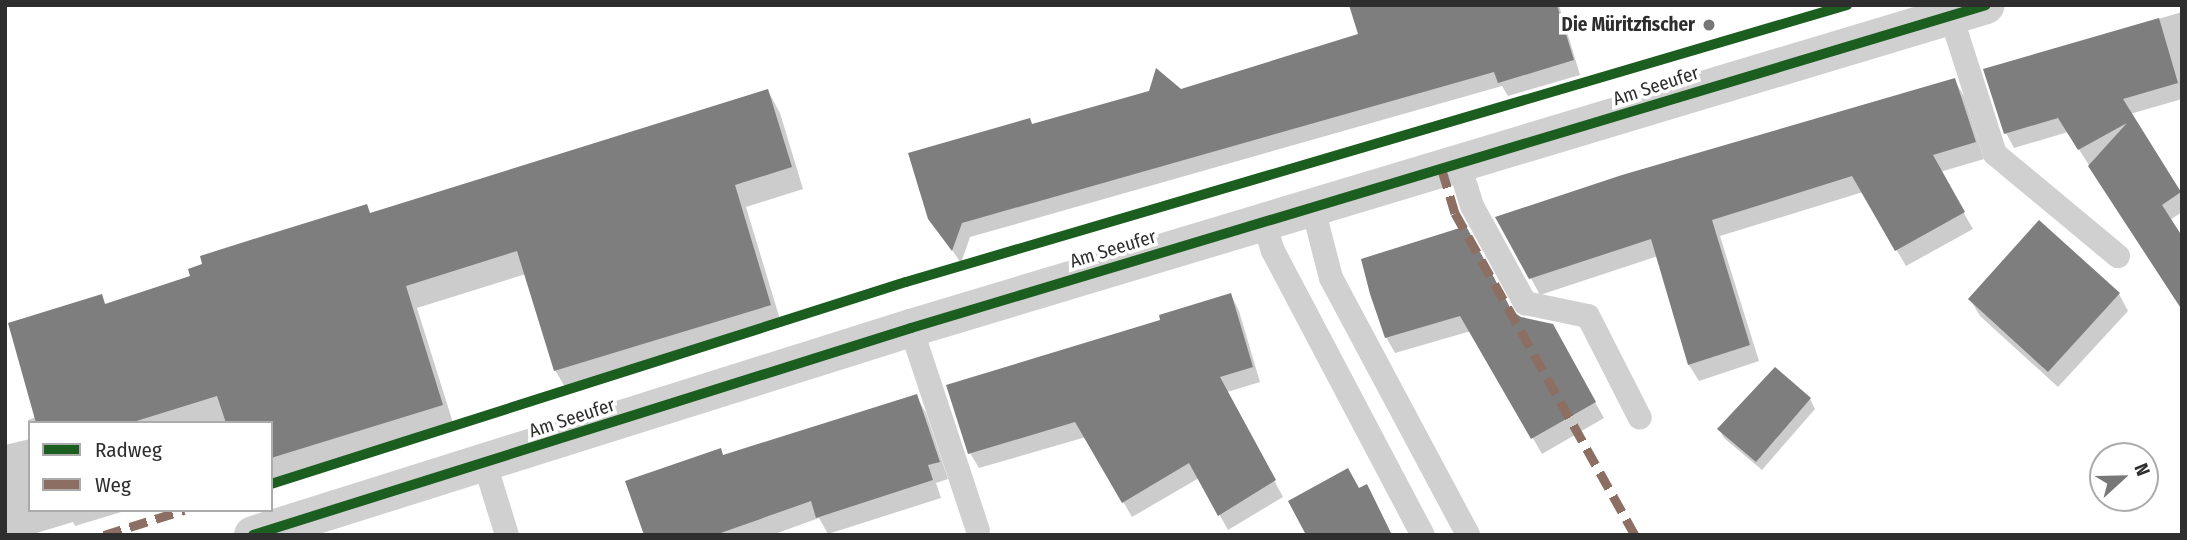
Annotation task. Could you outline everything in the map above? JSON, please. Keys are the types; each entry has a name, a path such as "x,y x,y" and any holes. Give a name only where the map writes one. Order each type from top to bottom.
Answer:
{"street":[{"name":"Am Seeufer","path":"253,535 911,328 1968,10"}],"lane":[{"path":"1968,10 1996,154 2118,256"},
{"path":"1460,164 1472,206 1525,303 1588,316 1640,418"},
{"path":"1313,208 1331,278 1468,535"},
{"path":"1264,222 1273,251 1423,535"},
{"path":"911,328 978,530"},
{"path":"485,464 507,535"}],"building":[{"path":"1349,5 1557,5 1574,60 1498,83 1494,72 962,223 952,251 928,219 908,153 1030,118 1032,124 1149,91 1156,68 1181,89 1358,34"},
{"path":"2159,18 2178,83 2123,99 2181,192 2162,205 2182,236 2182,310 2088,166 2127,123 2078,150 2058,118 2004,134 1983,69"},
{"path":"1955,78 1976,142 1933,155 1965,212 1895,251 1852,176 1712,220 1750,345 1688,365 1651,239 1529,279 1495,217 1622,175"},
{"path":"768,89 792,167 735,185 771,305 554,371 517,251 406,286 443,405 273,457 273,421 225,421 217,396 136,421 35,421 8,323 102,294 105,304 190,276 188,269 202,264 200,256 367,204 370,213"},
{"path":"2039,220 2120,293 2048,372 1968,299"},
{"path":"1466,226 1512,311 1521,317 1553,324 1596,402 1531,439 1460,316 1385,338 1370,294 1361,259"},
{"path":"1231,293 1253,367 1220,377 1276,480 1218,516 1189,463 1122,503 1075,422 968,454 946,385 1160,320 1159,315"},
{"path":"1775,367 1811,398 1756,462 1717,429"},
{"path":"917,394 940,462 928,465 933,480 816,518 811,501 715,535 644,535 625,481 721,448 723,455"},
{"path":"1348,468 1359,488 1367,484 1392,535 1306,535 1288,501"}],"marked path":[{"path":"1442,170 1455,213 1635,535"},
{"path":"104,535 178,512"}],"cycle path":[{"path":"273,483 906,282 1847,5"},
{"path":"253,535 911,328 1986,5"}],"place":[{"name":"Die Müritzfischer","path":"1709,25"}]}
